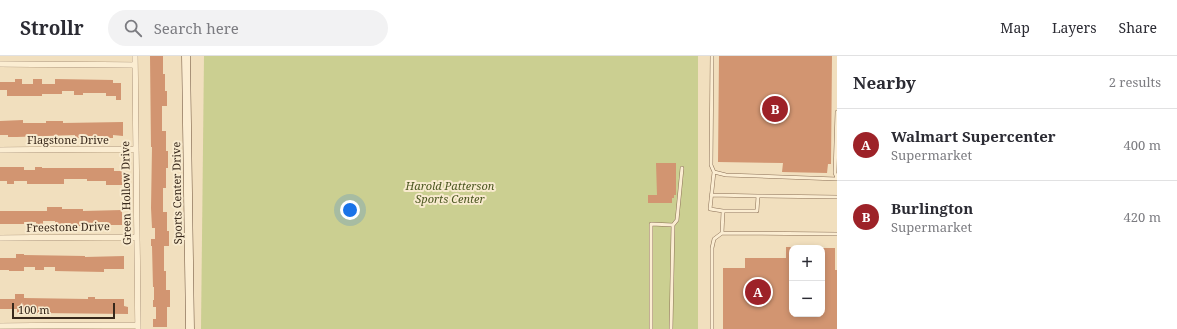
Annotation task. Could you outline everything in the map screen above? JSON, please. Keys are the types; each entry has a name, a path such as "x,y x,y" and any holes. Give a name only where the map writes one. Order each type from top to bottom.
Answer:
{"street":[{"name":"Green Hollow Drive","path":"135,56 138,327"},
{"name":"Sports Center Drive","path":"186,56 190,329"},
{"path":"0,64 135,65"},
{"name":"Flagstone Drive","path":"0,150 136,149"},
{"name":"Freestone Drive","path":"0,238 137,237"},
{"path":"0,326 138,327"}],"lane":[{"path":"712,56 710,165 714,172 710,209 723,211 757,211 758,196"},
{"path":"714,172 726,175 837,178 835,173 837,112"},
{"path":"671,329 673,225 677,220 682,168"},
{"path":"711,195 837,197"},
{"path":"722,233 723,211"},
{"path":"651,329 651,224 673,225"},
{"path":"712,329 712,248 714,239 722,233 837,234"}],"green space":[{"name":"Harold Patterson Sports Center","path":"204,56 698,56 698,329 201,329"}],"building":[{"path":"150,56 163,56 163,74 165,74 165,91 167,91 167,106 162,106 162,131 166,131 166,151 168,151 166,188 163,188 163,212 167,212 167,231 169,231 169,246 164,246 166,290 170,290 170,307 167,307 167,327 153,327 153,319 156,319 156,307 153,307 154,287 151,246 151,239 155,239 155,228 152,228 151,208 152,147"},
{"path":"719,56 832,56 831,164 828,164 827,173 782,172 783,163 718,162"},
{"path":"15,79 22,79 22,84 33,84 33,79 42,79 42,84 55,84 55,79 113,80 113,83 121,83 121,100 116,100 116,96 106,96 106,93 83,93 83,95 74,95 74,91 62,91 62,94 42,94 42,96 7,96 7,90 0,90 0,82 15,82"},
{"path":"23,120 23,123 46,123 46,121 63,121 63,123 123,122 123,136 113,135 113,138 75,138 75,135 8,137 8,135 0,135 0,121"},
{"path":"656,163 676,163 676,195 672,198 672,203 648,203 648,195 657,195"},
{"path":"0,167 24,167 24,170 35,170 35,167 114,168 114,171 124,171 124,185 106,185 106,181 87,181 87,179 64,179 64,184 27,184 27,181 14,181 14,184 7,184 7,181 0,181"},
{"path":"47,207 83,209 83,211 122,210 122,225 107,225 107,222 94,222 94,226 55,226 55,221 43,221 43,225 36,225 36,222 24,222 24,224 0,224 0,211 47,211"},
{"path":"786,247 789,247 789,317 825,317 825,248 835,248 835,270 837,270 837,329 723,329 723,268 745,268 745,258 786,258"},
{"path":"16,254 85,257 124,256 124,269 104,269 104,272 55,271 55,267 44,267 44,270 35,270 35,267 24,267 24,271 0,270 0,258 16,258"},
{"path":"15,294 24,294 24,298 88,299 88,297 95,297 95,299 124,299 124,306 128,307 128,314 37,313 37,309 24,309 24,313 17,313 17,309 0,309 0,299 15,299"}],"place":[{"name":"Burlington","path":"775,109"},
{"name":"Walmart Supercenter","path":"758,292"}]}
